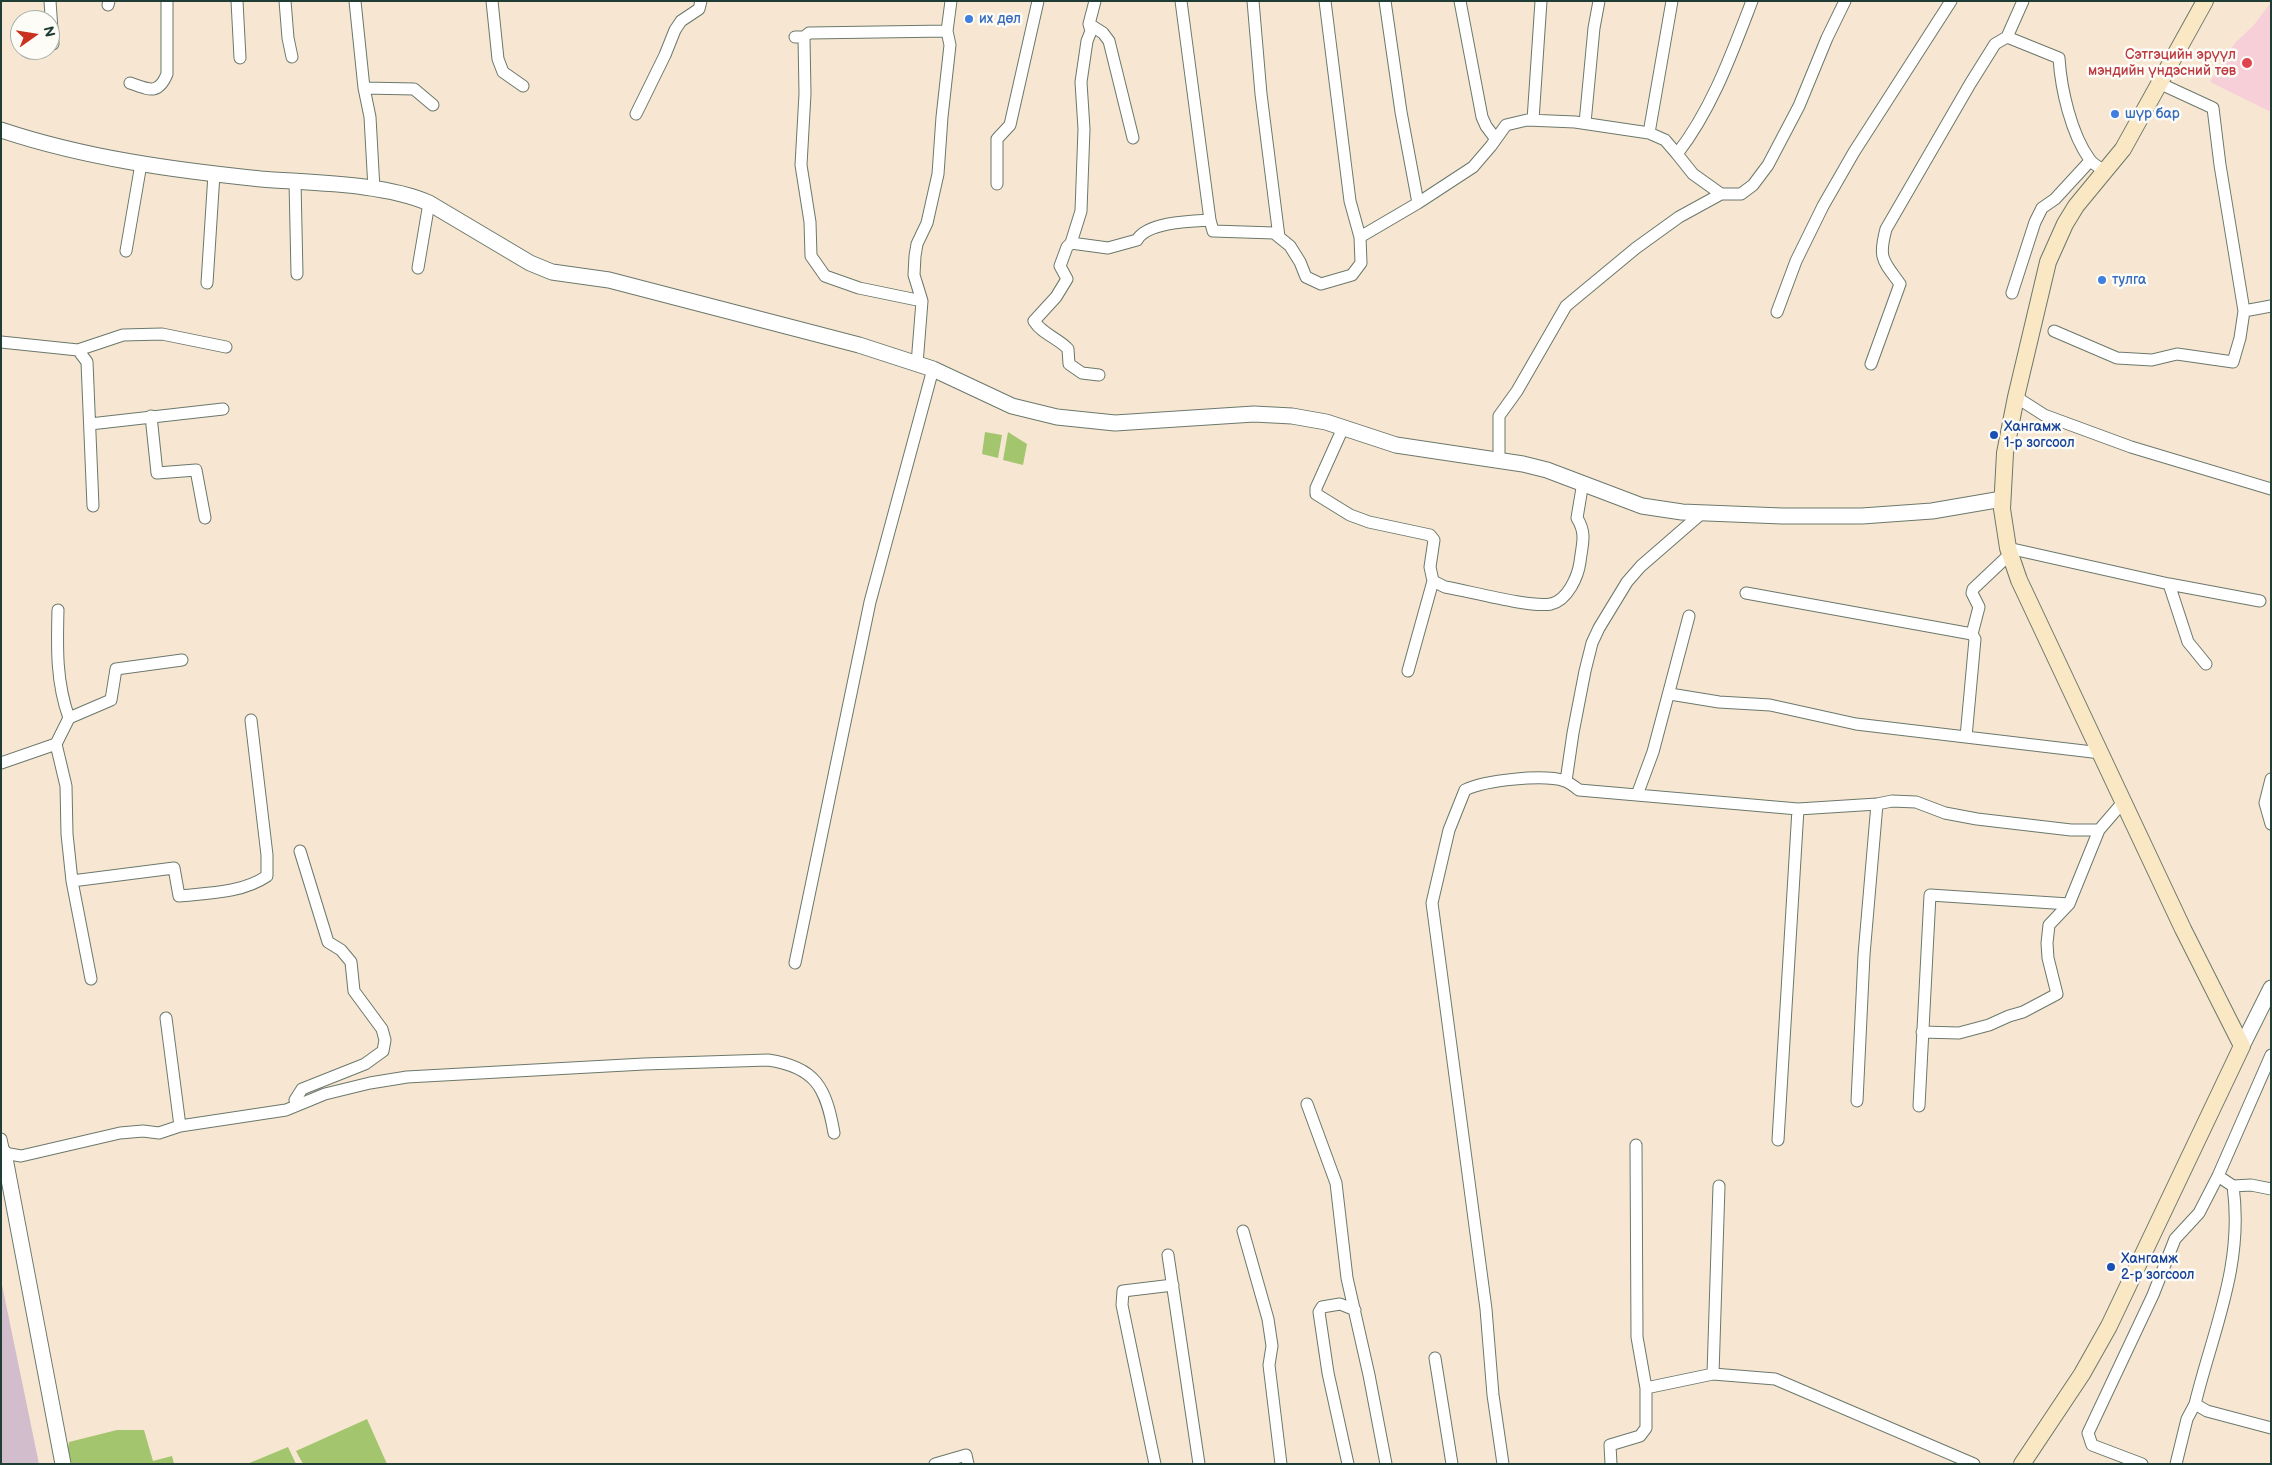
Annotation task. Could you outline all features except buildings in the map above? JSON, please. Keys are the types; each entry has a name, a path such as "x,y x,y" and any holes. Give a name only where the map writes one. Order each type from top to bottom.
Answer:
{"main road":[{"path":"2022,1464 2082,1374 2109,1326 2242,1046 2183,929 2026,595 2009,551 2002,499 2005,453 2016,397 2042,283 2055,244 2076,206 2123,149 2206,1"}],"street":[{"path":"130,83 151,90 158,88 164,82 167,74 167,1"},
{"path":"237,1 240,58"},
{"path":"285,1 288,38 292,57"},
{"path":"355,1 364,88 370,117 374,189"},
{"path":"492,1 498,59 503,72 523,86"},
{"path":"636,114 662,63 675,30 681,20 699,9 701,1"},
{"path":"917,364 922,301 914,274 916,244 927,223 938,174 950,45 948,30 951,1"},
{"path":"997,184 997,139 1010,126 1020,72 1038,1"},
{"path":"1095,1 1081,82 1084,128 1081,211 1071,243 1067,247 1060,266 1061,272 1066,274 1067,278 1056,297 1034,321 1041,330 1060,340 1068,349 1069,364 1082,373 1099,375"},
{"path":"1181,1 1213,231 1274,233 1290,246 1300,262 1306,277 1321,284 1352,275 1361,263 1360,237 1350,201 1328,40 1325,1"},
{"path":"1253,1 1261,94 1279,237"},
{"path":"1385,1 1401,112 1418,203"},
{"path":"1460,1 1482,117 1495,138"},
{"path":"1533,120 1541,1"},
{"path":"1585,123 1594,28 1599,1"},
{"path":"1649,133 1672,1"},
{"path":"1677,154 1700,118 1729,61 1752,1"},
{"path":"1499,461 1500,416 1517,391 1566,306 1655,233 1721,194 1735,195 1747,191 1768,164 1799,106 1827,38 1845,1"},
{"path":"1777,312 1796,261 1822,206 1854,152 1951,1"},
{"path":"1872,364 1900,284 1883,260 1881,247 1886,229 1966,90 1995,44 2007,37 2023,1"},
{"path":"1090,24 1110,41 1133,138"},
{"path":"922,301 859,288 826,276 811,256 810,222 801,165 806,94 799,37 810,33 948,30"},
{"path":"2007,37 2059,58 2065,98 2079,138 2090,161 2105,171"},
{"path":"2054,331 2117,358 2152,360 2177,354 2233,362 2240,338 2244,310 2213,108 2161,84"},
{"path":"364,88 414,89 433,105"},
{"path":"1360,237 1418,203 1473,167 1506,125 1533,120 1585,123 1649,133 1665,140 1693,174 1721,194"},
{"path":"1,130 49,146 141,164 214,174 374,189 403,194 429,202 530,263 552,272 609,280 859,345 933,369 1012,406 1033,412 1083,421 1115,423 1204,416 1274,414 1308,418 1396,445 1548,470 1642,506 1702,513 1782,516 1870,515 1932,511 2002,499"},
{"path":"2012,293 2035,222 2042,208 2055,199 2090,161"},
{"path":"126,251 141,164"},
{"path":"207,283 214,174"},
{"path":"295,182 297,274"},
{"path":"418,268 425,236 429,202"},
{"path":"1071,243 1108,248 1133,241 1159,226 1182,221 1210,220"},
{"path":"2244,310 2271,306"},
{"path":"1,342 78,350 123,335 162,334 226,347"},
{"path":"78,350 87,362 93,506"},
{"path":"795,963 870,602 933,369"},
{"path":"2016,397 2044,415 2122,444 2271,489"},
{"path":"90,424 223,409"},
{"path":"151,416 157,473 196,470 205,518"},
{"path":"1343,428 1316,488 1316,494 1350,515 1369,522 1430,535 1434,540 1430,567 1433,581 1408,671"},
{"path":"1433,581 1445,587 1538,605 1554,604 1566,593 1578,576 1584,529 1577,518 1583,482"},
{"path":"1566,781 1572,733 1585,671 1592,643 1599,628 1632,576 1702,513"},
{"path":"1966,737 1975,639 1972,634 1979,608 1972,593 1973,589 2009,551 2260,601"},
{"path":"2169,584 2188,642 2206,664"},
{"path":"1746,593 1972,634"},
{"path":"58,610 57,664 69,718"},
{"path":"1637,795 1653,752 1690,616"},
{"path":"90,979 72,881 67,834 66,786 56,744 69,718 111,700 116,669 182,660"},
{"path":"1670,694 1719,702 1770,705 1856,724 2101,753"},
{"path":"72,881 174,868 179,896 221,892 258,882 267,876 268,855 250,720"},
{"path":"1,763 56,744"},
{"path":"1503,1464 1493,1395 1485,1300 1432,903 1449,830 1465,790 1484,784 1532,778 1566,781 1579,790 1798,809 1877,804 1892,801 1916,802 1945,812 1977,819 2071,830 2099,830"},
{"path":"2271,780 2265,803 2271,824"},
{"path":"1922,1032 1959,1033 1989,1025 2023,1012 2057,994 2048,958 2049,925 2069,904 2099,830 2124,802"},
{"path":"1857,1101 1864,956 1877,804"},
{"path":"1778,1140 1798,809"},
{"path":"296,1105 295,1100 302,1088 365,1064 383,1051 385,1040 382,1029 354,991 351,962 341,950 328,942 300,851"},
{"path":"1918,1106 1930,896 2069,904"},
{"path":"2242,1046 2271,988"},
{"path":"166,1018 180,1126"},
{"path":"2142,1464 2092,1445 2088,1433 2153,1295 2175,1239 2199,1213 2218,1176 2271,1055"},
{"path":"2,1148 22,1156 120,1134 143,1131 159,1132 180,1126 286,1110 325,1094 370,1082 407,1077 644,1064 768,1060 784,1062 804,1070 816,1082 828,1104 834,1133"},
{"path":"1307,1104 1336,1183 1347,1278 1386,1464"},
{"path":"1611,1464 1610,1445 1640,1436 1646,1428 1646,1388 1637,1336 1636,1145"},
{"path":"2,1148 63,1464"},
{"path":"2218,1176 2232,1186 2271,1189"},
{"path":"1713,1374 1719,1186"},
{"path":"2176,1464 2187,1419 2194,1404 2204,1366 2220,1319 2231,1270 2236,1242 2236,1208 2232,1186"},
{"path":"1243,1231 1268,1319 1272,1346 1269,1365 1281,1464"},
{"path":"1168,1255 1198,1464"},
{"path":"1154,1464 1122,1306 1122,1298 1123,1291 1172,1284"},
{"path":"1348,1464 1328,1373 1319,1312 1322,1307 1340,1304 1355,1310"},
{"path":"1435,1358 1452,1464"},
{"path":"1646,1388 1713,1374 1775,1379 1974,1464"},
{"path":"2194,1404 2207,1411 2271,1428"},
{"path":"935,1464 966,1455 968,1464"}],"shaded area":[{"name":"Сэтгэцийн эрүүл мэндийн үндэсний төв","path":"2271,2 2271,112 2210,82 2235,43 2254,25"},
{"path":"1,1280 39,1464 1,1464"}],"green space":[{"path":"985,432 1002,435 998,458 982,454"},
{"path":"1008,432 1027,444 1023,465 1003,460"},
{"path":"367,1419 387,1464 303,1464 296,1451"},
{"path":"117,1430 144,1430 153,1461 172,1456 174,1464 72,1464 67,1453 69,1442"},
{"path":"288,1447 296,1464 247,1464"}],"place":[{"name":"их дөл","path":"969,19"},
{"name":"Сэтгэцийн эрүүл мэндийн үндэсний төв","path":"2247,63"},
{"name":"шүр бар","path":"2115,114"},
{"name":"тулга","path":"2102,280"},
{"name":"Хангамж 1-р зогсоол","path":"1994,435"},
{"name":"Хангамж 2-р зогсоол","path":"2111,1267"}]}
